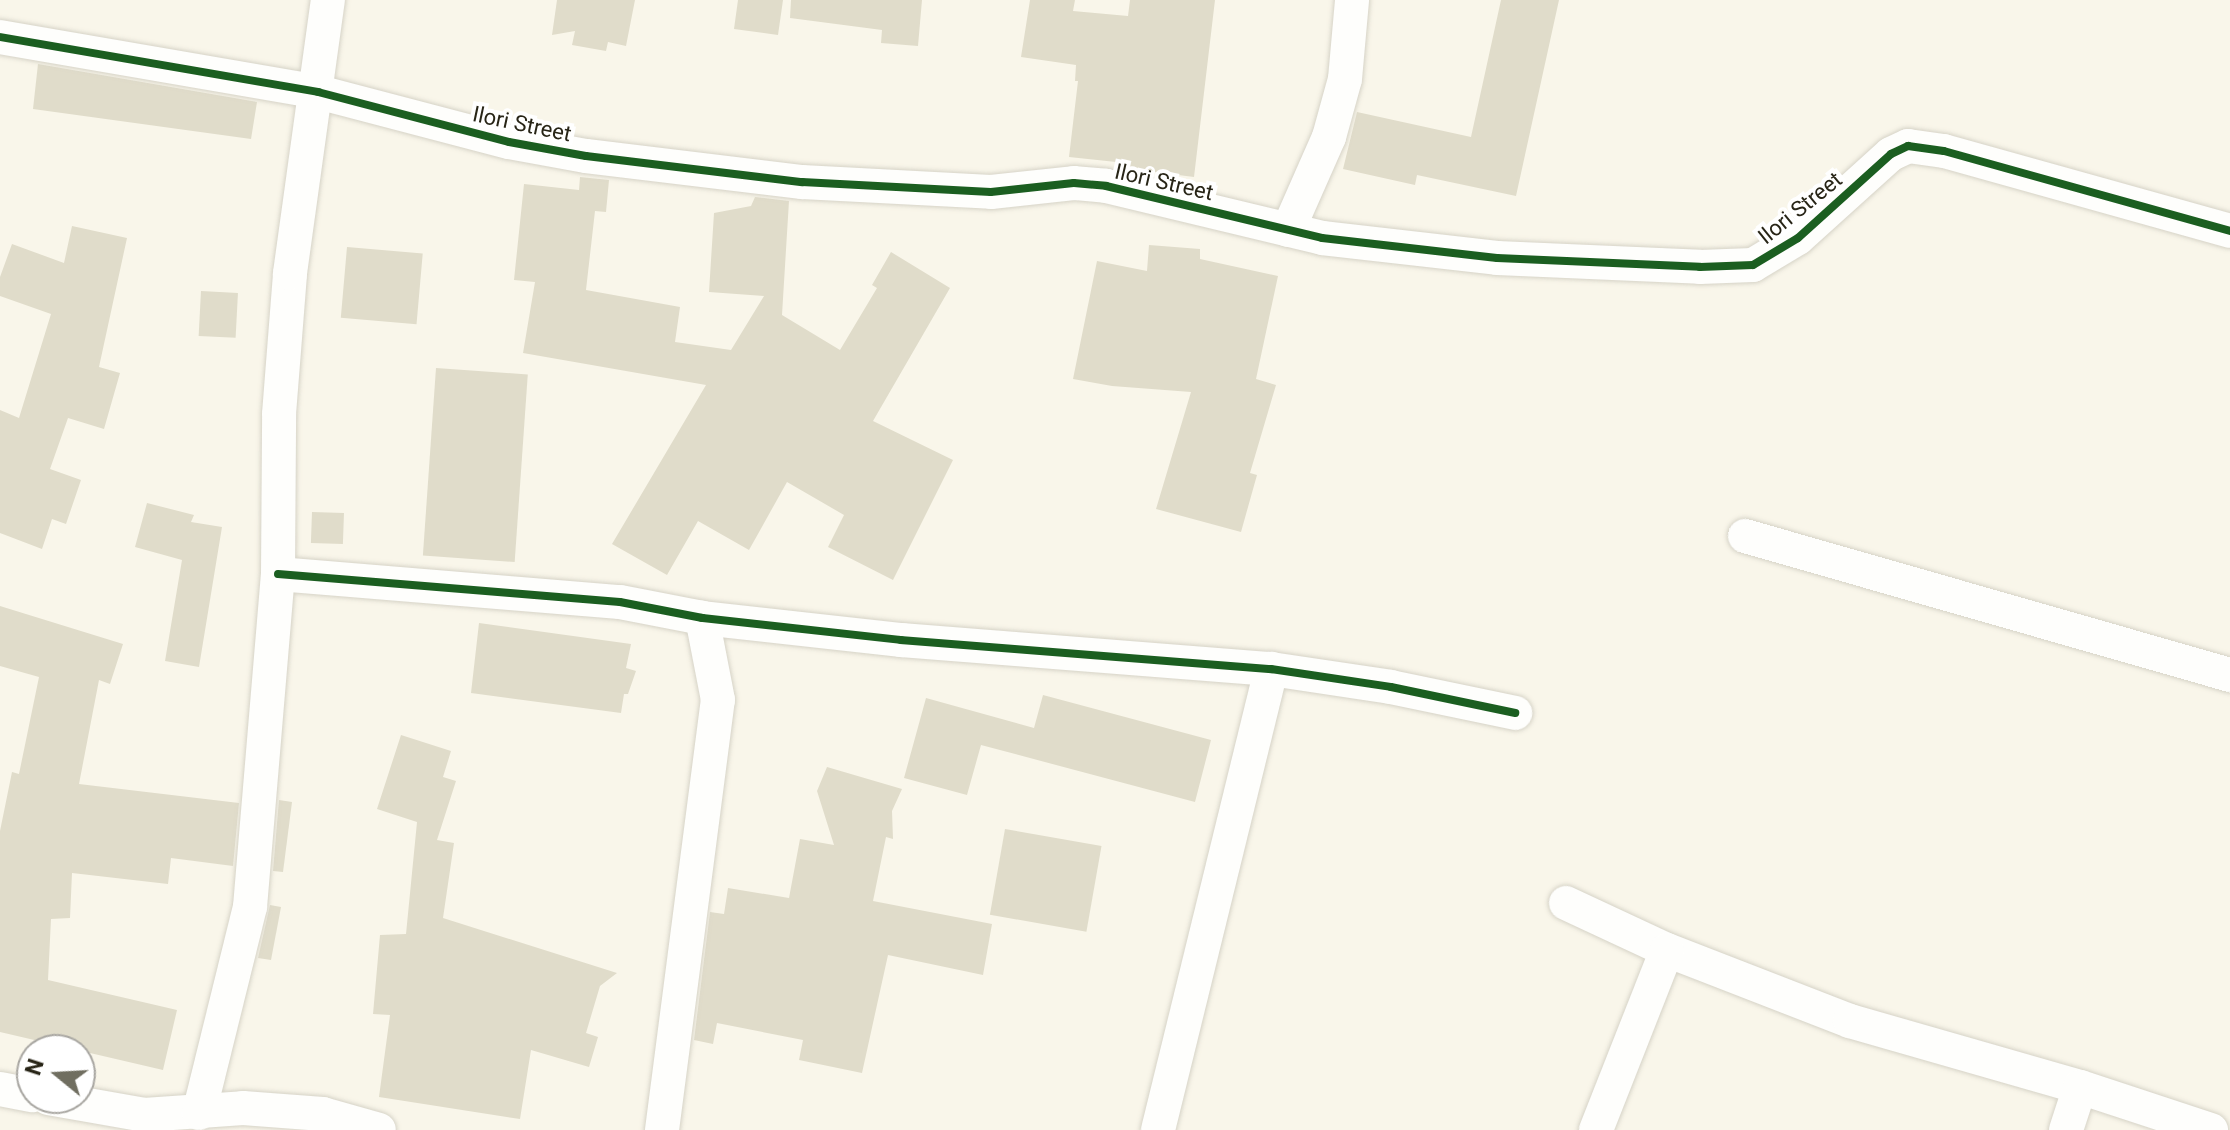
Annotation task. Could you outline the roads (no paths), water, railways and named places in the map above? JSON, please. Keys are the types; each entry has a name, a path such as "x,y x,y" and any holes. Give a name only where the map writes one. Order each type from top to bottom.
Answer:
{"street":[{"path":"199,1113 250,907 278,574 279,414 289,289 328,0"},
{"path":"1288,230 1329,137 1345,79 1352,0"},
{"name":"Ilori Street","path":"0,37 318,92 509,142 586,156 802,182 991,192 1074,183 1106,186 1322,238 1497,258 1700,267 1753,265 1798,238 1891,154 1908,146 1944,151 2230,231"},
{"path":"1745,536 2230,675"},
{"path":"278,574 620,602 702,618 901,640 1271,669 1391,687 1515,713"},
{"path":"662,1130 718,700 702,618"},
{"path":"1158,1130 1271,669"},
{"path":"1566,903 1667,950 1850,1021 2080,1087 2211,1130"},
{"path":"1596,1130 1667,950"},
{"path":"2066,1130 2080,1087"},
{"path":"96,1106 144,1115 243,1108 323,1114 379,1130"}]}
